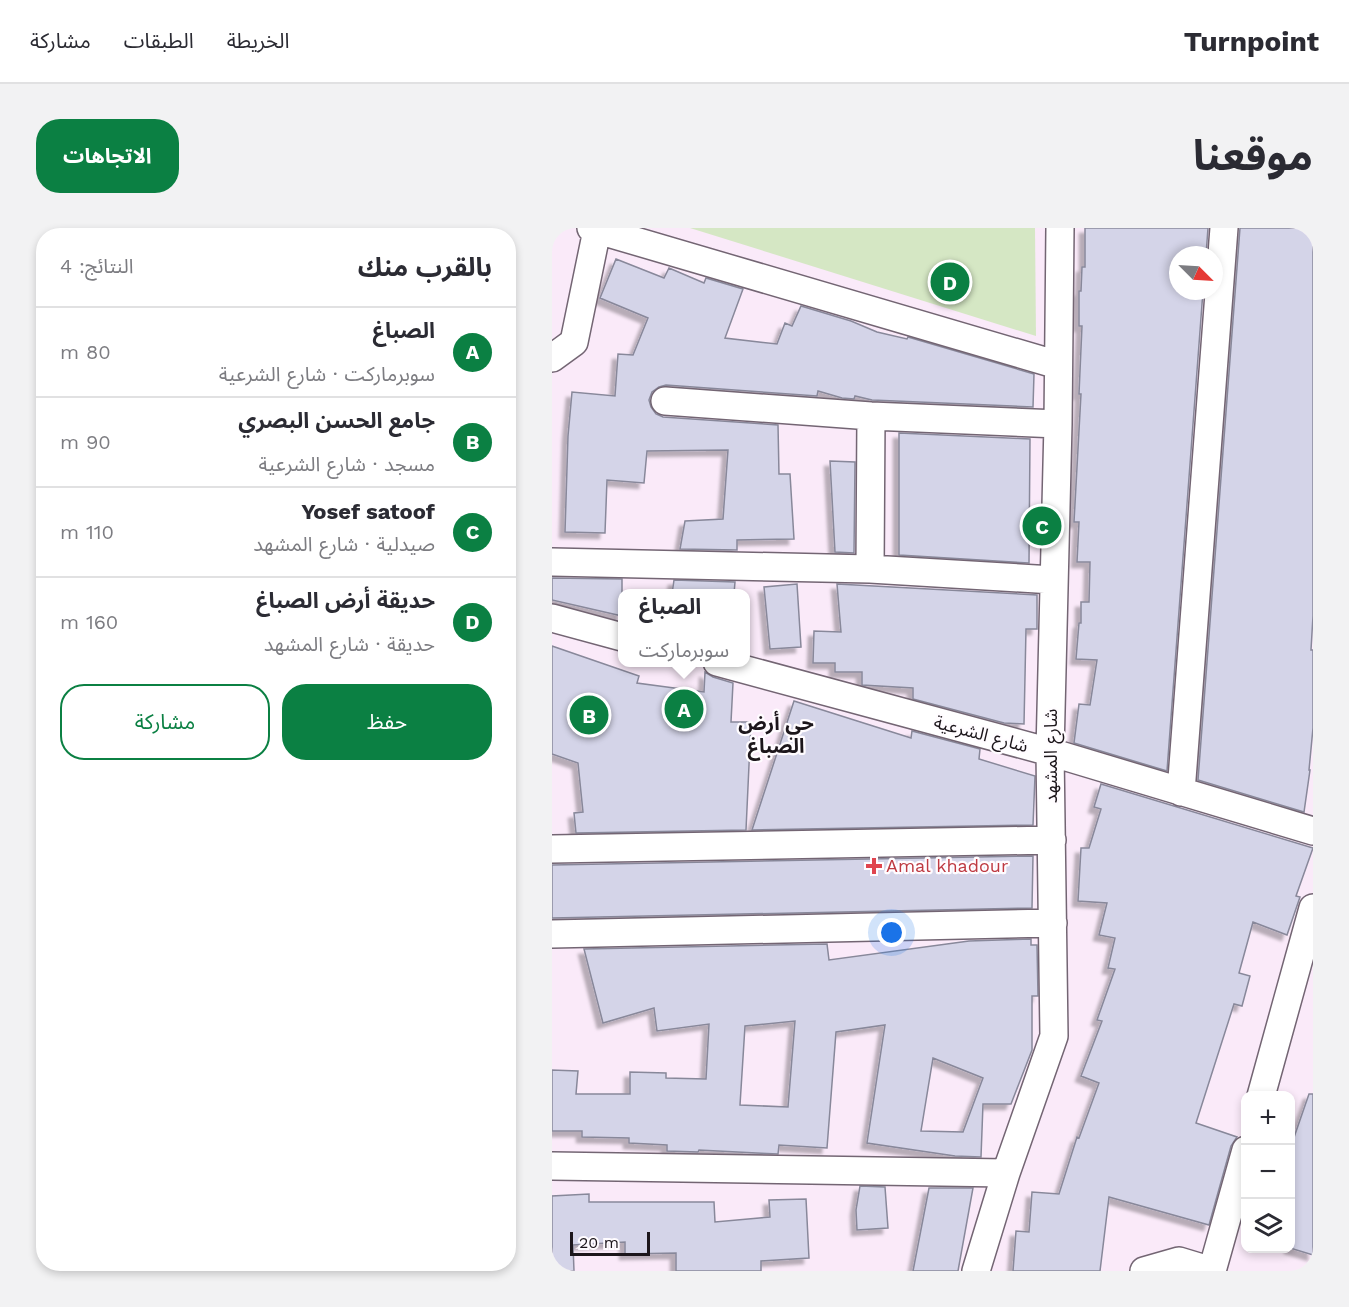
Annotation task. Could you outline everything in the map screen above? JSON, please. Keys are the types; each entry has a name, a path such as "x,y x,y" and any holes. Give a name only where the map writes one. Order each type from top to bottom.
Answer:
{"street":[{"name":"شارع المشهد","path":"976,1271 1006,1173 1054,1036 1050,752 1060,228"},
{"path":"1181,792 1224,228"},
{"path":"552,358 563,336 594,229 1058,365"},
{"path":"665,401 872,416 1058,424"},
{"path":"870,569 872,416"},
{"path":"552,562 870,569 1053,580"},
{"path":"552,618 618,636"},
{"name":"شارع الشرعية","path":"732,667 1050,752 1313,831"},
{"path":"552,849 1052,840"},
{"path":"1262,1091 1313,908"},
{"path":"552,934 1053,923"},
{"path":"1144,1271 1179,1262 1212,1271 1241,1165"},
{"path":"552,1166 1006,1173"}],"green space":[{"path":"690,228 1035,228 1036,336"}],"building":[{"path":"1085,228 1208,228 1207,246 1169,246 1169,300 1202,300 1167,771 1074,743 1079,704 1090,705 1097,660 1076,659 1079,623 1081,623 1081,602 1089,602 1090,562 1077,562 1079,522 1074,522 1081,394 1079,394 1082,326 1079,326 1079,291 1081,291 1082,267 1085,267"},
{"path":"1240,228 1313,228 1313,616 1311,650 1313,650 1313,728 1304,812 1198,780"},
{"path":"616,259 664,278 669,268 704,283 706,278 743,289 725,338 777,344 785,323 792,326 801,306 851,321 877,332 907,339 908,337 1034,374 1033,407 872,400 855,396 854,399 818,391 817,396 666,385 652,392 649,400 656,414 663,417 778,425 779,474 790,474 794,539 737,540 737,550 680,549 685,521 723,519 728,450 647,451 644,483 607,480 605,533 565,532 572,392 615,396 618,354 633,355 648,318 600,298"},
{"path":"899,433 1030,439 1029,563 899,555"},
{"path":"830,461 855,462 854,553 835,552"},
{"path":"552,578 622,579 622,589 618,589 618,615 552,600"},
{"path":"674,580 735,582 734,589 673,589"},
{"path":"797,584 801,647 770,649 764,587"},
{"path":"837,584 1037,595 1037,629 1026,629 1024,724 1004,723 913,699 913,688 862,685 862,672 835,672 835,663 813,663 814,631 841,632"},
{"path":"552,646 639,676 637,683 704,692 705,672 733,683 731,722 751,722 746,830 576,833 574,813 583,812 578,763 552,754"},
{"path":"794,701 911,738 912,731 980,749 979,759 1035,776 1033,825 752,830"},
{"path":"1101,784 1313,848 1296,896 1300,897 1287,935 1253,922 1239,973 1250,976 1242,1006 1234,1004 1196,1123 1237,1137 1231,1146 1209,1225 1109,1197 1100,1271 1013,1271 1016,1231 1029,1232 1032,1192 1059,1194 1077,1137 1079,1138 1099,1083 1081,1076 1102,1021 1097,1020 1115,969 1108,968 1115,938 1099,935 1107,903 1078,901 1081,848 1089,848 1101,809 1094,807"},
{"path":"1033,856 1032,908 552,918 552,865"},
{"path":"1031,939 1031,945 1037,945 1038,996 1032,996 1032,1050 1011,1104 983,1104 981,1157 955,1156 867,1143 885,1025 836,1032 827,1148 779,1145 778,1154 699,1150 698,1152 667,1151 667,1145 629,1143 629,1138 582,1137 582,1131 552,1131 552,1070 578,1071 576,1094 630,1094 630,1072 666,1073 666,1078 706,1079 709,1024 657,1031 654,1008 603,1023 584,949 827,944 829,960 969,941","holes":["795,1021 788,1107 740,1105 745,1026","933,1058 983,1078 963,1132 921,1131"]},
{"path":"1309,1094 1313,1094 1313,1255 1295,1250 1295,1135"},
{"path":"860,1186 885,1187 888,1228 857,1230 856,1210"},
{"path":"929,1188 973,1188 958,1271 913,1271"},
{"path":"589,1194 589,1202 714,1202 715,1222 770,1217 769,1200 806,1199 809,1258 761,1261 761,1271 676,1271 676,1253 625,1254 625,1242 573,1245 574,1271 552,1271 552,1196"}],"place":[{"name":"حديقة أرض الصباغ","path":"950,282"},
{"name":"Yosef satoof","path":"1042,526"},
{"name":"الصباغ","path":"684,709"},
{"name":"جامع الحسن البصري","path":"589,715"},
{"name":"Amal khadour","path":"874,866"}],"district":[{"name":"حي أرض الصباغ","path":"776,734"}]}
